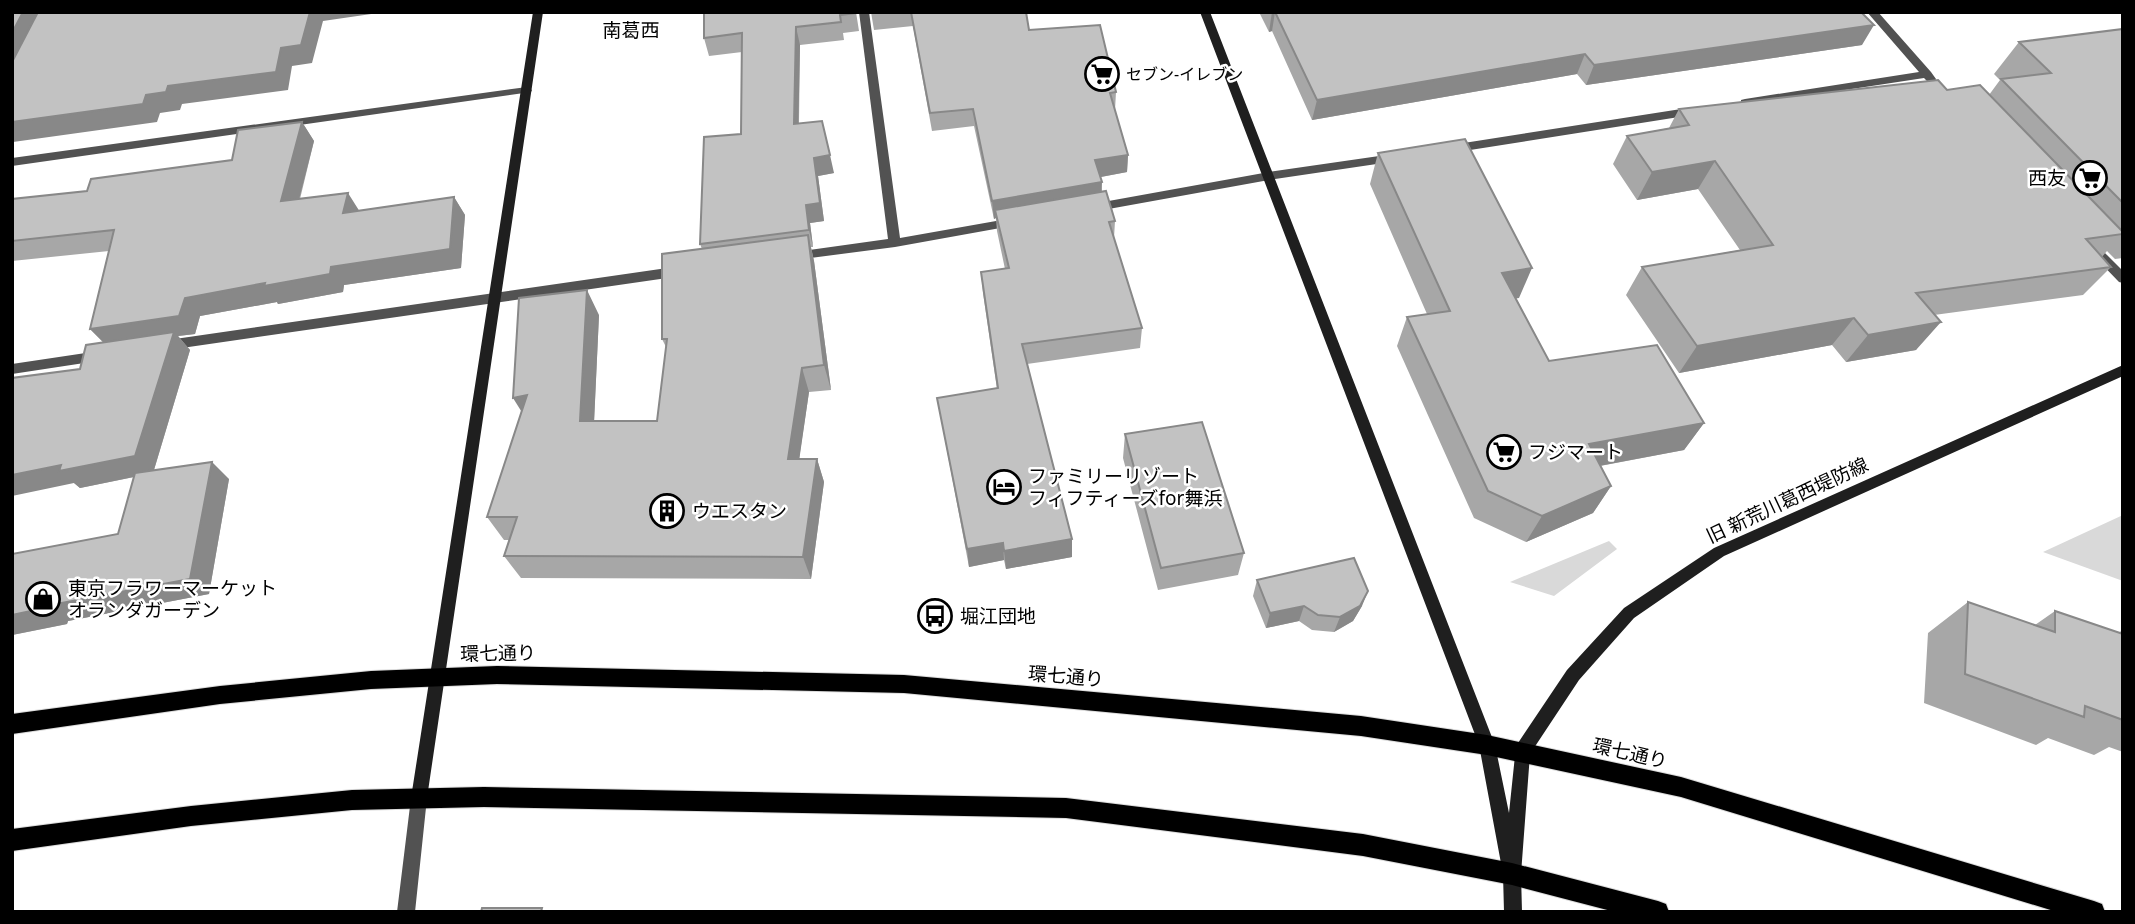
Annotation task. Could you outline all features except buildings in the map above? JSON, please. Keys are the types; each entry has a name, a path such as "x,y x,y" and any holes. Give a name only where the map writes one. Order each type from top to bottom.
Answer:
{"main road":[{"name":"環七通り","path":"12,724 220,695 371,680 435,677 497,675 904,684 1361,726 1487,745 1681,787 2094,912"},
{"path":"12,840 191,816 352,800 498,797 1066,808 1363,845 1512,874 1658,912"}],"street":[{"path":"406,912 435,677 538,12"},
{"path":"864,12 895,243"},
{"path":"1205,12 1487,745 1512,874"},
{"path":"1872,12 1936,84"},
{"path":"1736,104 1927,74"},
{"path":"12,162 527,90"},
{"path":"1437,151 1709,108"},
{"path":"1082,209 1269,176 1409,156"},
{"path":"785,257 895,243 1029,219"},
{"path":"2085,240 2123,279"},
{"path":"150,348 689,270"},
{"path":"12,369 109,354"},
{"name":"旧 新荒川葛西堤防線","path":"1513,912 1512,874 1522,752 1573,675 1629,613 1719,552 2123,370"}],"shaded area":[{"path":"2123,515 2123,581 2043,552"},
{"path":"1609,541 1617,549 1554,596 1510,582"}],"place":[{"name":"セブン-イレブン","path":"1102,74"},
{"name":"西友","path":"2090,178"},
{"name":"フジマート","path":"1504,452"},
{"name":"ファミリーリゾート フィフティーズfor舞浜","path":"1004,487"},
{"name":"ウエスタン","path":"667,511"},
{"name":"東京フラワーマーケット オランダガーデン","path":"43,599"},
{"name":"堀江団地","path":"935,616"}],"district":[{"name":"南葛西","path":"631,30"}]}
